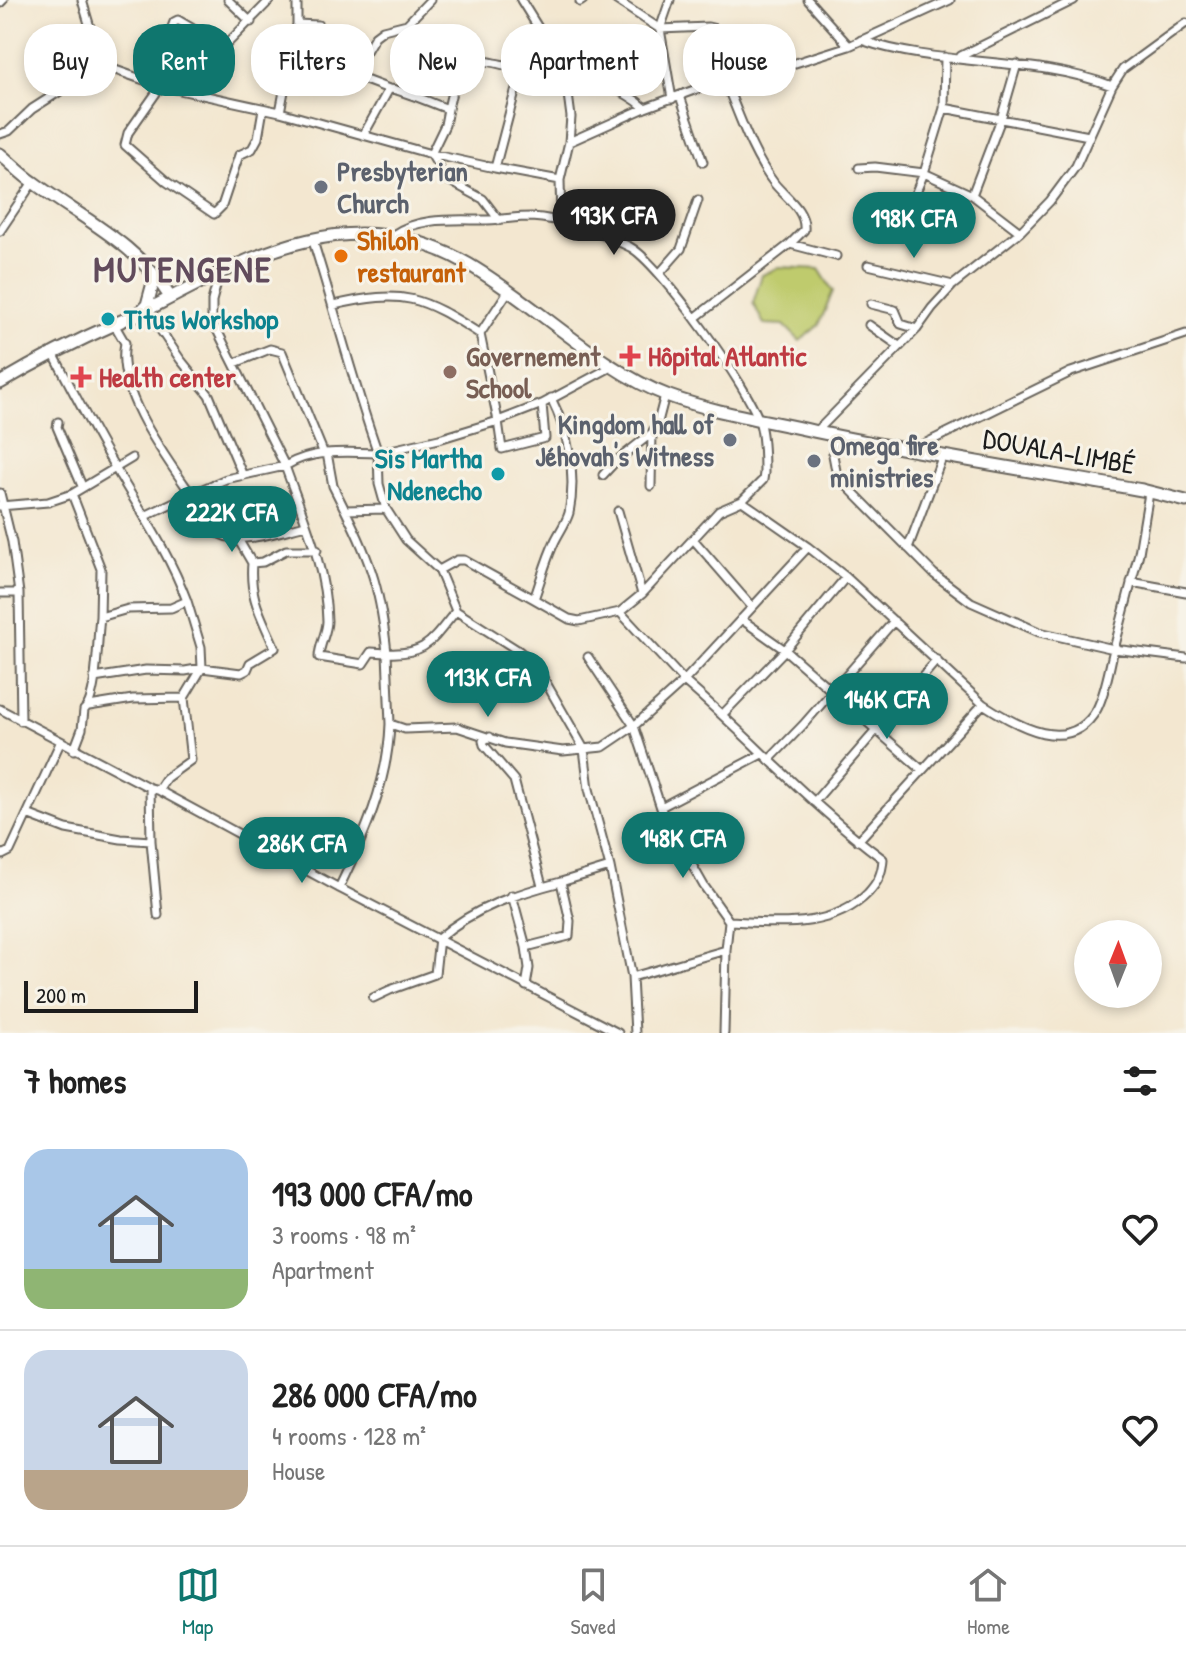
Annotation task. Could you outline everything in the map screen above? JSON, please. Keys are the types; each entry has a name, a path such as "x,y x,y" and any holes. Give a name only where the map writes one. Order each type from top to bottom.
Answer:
{"highway":[{"path":"0,154 33,182 107,231 148,269 167,299"},
{"name":"DOUALA-LIMBÉ","path":"0,383 192,285 274,250 332,234 362,232 393,235 428,245 465,262 613,366 665,395 834,436 1186,501"},
{"path":"156,282 192,285"},
{"path":"142,312 156,282"}],"street":[{"path":"82,0 89,24"},
{"path":"228,0 251,22"},
{"path":"235,37 270,0"},
{"path":"297,0 297,24"},
{"path":"374,38 383,30 407,24 430,0"},
{"path":"521,0 536,24"},
{"path":"616,0 652,24"},
{"path":"662,24 670,0"},
{"path":"808,0 849,46"},
{"path":"796,63 849,46 937,3 950,0"},
{"path":"959,57 1074,0"},
{"path":"817,431 917,329 953,285 1020,232 1065,184 1123,69 1138,55 1186,23"},
{"path":"861,40 893,51 1062,70 1112,86"},
{"path":"913,199 944,108 945,57"},
{"path":"667,59 676,97 703,162"},
{"path":"431,154 445,125 455,76 466,65 484,60 501,64"},
{"path":"972,195 1001,119 1017,64"},
{"path":"374,83 448,109"},
{"path":"364,134 389,89"},
{"path":"569,142 683,94"},
{"path":"0,134 9,131 32,109 52,96"},
{"path":"154,96 128,133 125,145 167,182 214,214 222,206 239,155 252,149 258,138 263,109"},
{"path":"205,96 280,112 431,154 560,180"},
{"path":"280,112 283,96"},
{"path":"495,168 514,96"},
{"path":"561,222 560,180 571,117 568,96"},
{"path":"630,96 645,108"},
{"path":"695,318 804,230 804,220 763,166 732,96"},
{"path":"944,108 1089,136"},
{"path":"431,154 446,179 483,199 499,220"},
{"path":"859,168 875,167 937,176 972,195 1020,232"},
{"path":"0,231 33,182"},
{"path":"660,273 681,249 698,200"},
{"path":"393,235 412,224 535,218 561,222 633,248 660,273 695,318 765,421 763,480 742,501 719,511 642,594 620,612 579,621 569,619 464,560 457,560 439,570"},
{"path":"312,238 334,305 357,395 378,453 379,484 386,509 406,540 439,570 456,611 532,662 584,749 589,789 610,867 632,977 635,1033"},
{"path":"790,244 836,256"},
{"path":"868,265 953,285"},
{"path":"219,275 212,301 212,320 285,466 309,538 317,550 327,622 319,657 363,664 371,652 403,654 422,649 456,611"},
{"path":"509,290 480,334 502,449 544,439 542,404"},
{"path":"334,305 376,297 414,298 480,334"},
{"path":"871,304 895,310 901,324 917,329"},
{"path":"142,312 209,395 243,476"},
{"path":"114,324 125,343 122,359 137,406 163,454 216,532 238,539 306,525"},
{"path":"869,325 899,346"},
{"path":"912,450 1071,372 1186,334"},
{"path":"235,363 270,349 282,352 326,454 333,486 374,574 380,594 387,653 389,754 378,796 339,888"},
{"path":"54,355 176,573 201,647 202,668 184,698 191,760 154,789 151,841 158,915"},
{"path":"145,516 226,479 285,466 299,457 378,453 498,421 542,404 613,366"},
{"path":"603,475 652,433 665,395"},
{"path":"534,599 568,514 570,497 567,436 551,398"},
{"path":"58,422 57,427 82,486"},
{"path":"651,486 652,433"},
{"path":"834,436 833,455 837,476 934,574 971,602 1039,632 1114,649 1186,658"},
{"path":"908,548 943,455"},
{"path":"1,506 48,502 72,494 116,469 119,463 132,458"},
{"path":"0,493 12,542 19,593 21,721"},
{"path":"742,501 846,577 983,704 1028,731 1071,733 1085,725 1097,708 1131,582 1149,493"},
{"path":"72,494 101,569 100,617 89,706"},
{"path":"345,510 386,509"},
{"path":"618,511 642,594"},
{"path":"94,678 146,670 202,668 214,672 241,673 247,670 250,663 275,648 256,606 252,563 238,539"},
{"path":"693,539 752,607"},
{"path":"390,724 405,729 457,727 505,743 550,750 608,745 684,681 808,547"},
{"path":"252,563 263,562 289,549 317,550"},
{"path":"723,714 785,650 846,577"},
{"path":"1131,582 1186,592"},
{"path":"0,593 19,593"},
{"path":"100,617 128,609 171,608 187,601"},
{"path":"620,612 684,681 723,714 814,802 883,859 879,879 856,905 821,920 776,923 729,921"},
{"path":"741,619 785,650 921,769"},
{"path":"661,807 766,757 833,691 894,621"},
{"path":"588,657 634,726 661,807 698,876 729,921 724,1033"},
{"path":"814,802 937,660"},
{"path":"74,750 82,729 84,710 89,706 133,699 184,698"},
{"path":"858,841 983,704"},
{"path":"0,709 618,1033"},
{"path":"490,737 483,741 484,745 511,775 517,789 542,886"},
{"path":"0,856 10,851 60,743"},
{"path":"27,814 66,829 151,841"},
{"path":"373,998 435,974 439,938 466,919 512,895 610,867"},
{"path":"526,947 569,936 570,921 561,882"},
{"path":"512,895 526,947 529,968 526,986"},
{"path":"632,977 726,950"}],"green space":[{"path":"780,267 819,269 833,291 819,325 800,341 784,325 764,324 753,303 762,275"}],"place":[{"name":"Presbyterian Church","path":"321,187"},
{"name":"Shiloh restaurant","path":"341,256"},
{"name":"Titus Workshop","path":"108,319"},
{"name":"Hôpital Atlantic","path":"630,356"},
{"name":"Governement School","path":"450,372"},
{"name":"Health center","path":"81,377"},
{"name":"Kingdom hall of Jéhovah's Witness","path":"730,440"},
{"name":"Omega fire ministries","path":"814,461"},
{"name":"Sis Martha Ndenecho","path":"498,474"}],"district":[{"name":"MUTENGENE","path":"183,268"}]}
